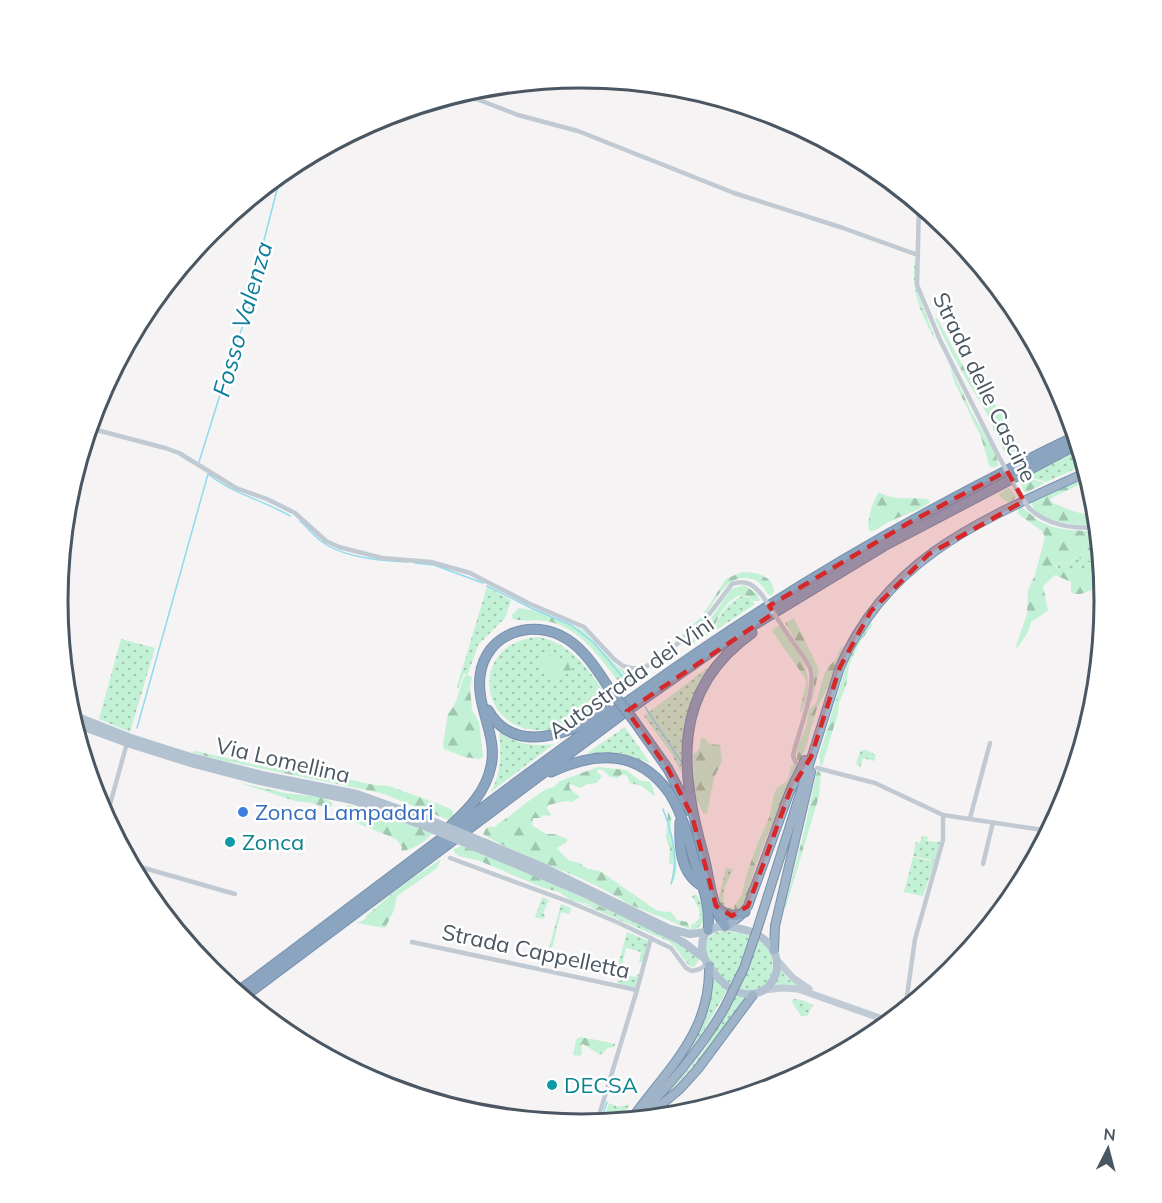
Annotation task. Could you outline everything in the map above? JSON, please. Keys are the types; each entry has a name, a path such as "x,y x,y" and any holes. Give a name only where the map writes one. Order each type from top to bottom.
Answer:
{"highway":[{"name":"Autostrada dei Vini","path":"242,988 555,754 698,652 820,575 912,521 1068,440"},
{"name":"Autostrada dei Vini","path":"248,993 484,816 646,697 724,643 884,546 1071,448"},
{"path":"645,1111 692,1058 709,1035 744,968 840,667 849,646 871,611 900,578 929,554 954,538 1079,476"},
{"path":"811,755 805,760 790,792 745,912 726,926 718,915 692,816 687,781 687,745 694,706 705,684 723,658 743,639 884,546"},
{"path":"410,862 472,805 488,778 493,751 480,694 482,668 490,651 501,639 525,628 548,630 569,640 592,664 668,769 692,816"},
{"path":"480,694 492,717 507,730 529,737 559,734 601,714 698,652"},
{"path":"774,950 776,920 814,761 811,755"},
{"path":"484,816 499,809 552,771 584,759 598,756 618,758 645,769 670,795 681,817 709,908 707,931"},
{"path":"679,792 686,832"},
{"path":"681,817 680,842 684,863 691,877 702,886"},
{"path":"714,900 720,911 726,915 732,916 745,912"},
{"path":"637,1112 670,1070 697,1026 709,986 707,963"},
{"path":"658,1109 698,1069 753,995"}],"main road":[{"path":"81,719 130,742"},
{"path":"83,726 130,742"},
{"name":"Via Lomellina","path":"130,742 237,770 357,794 424,822"},
{"path":"424,822 486,843 543,867 669,929 690,934 726,926 758,935 768,941 777,960 793,978 822,996"},
{"path":"424,822 475,847 597,900 683,942 707,963 726,986 742,994 753,995 764,990 789,988 822,996 881,1018"},
{"path":"707,931 702,943 707,963"},
{"path":"764,990 772,982 777,960"}],"street":[{"path":"477,99 518,114 578,131 734,193 918,255"},
{"name":"Strada delle Cascine","path":"919,214 917,285 922,301 1018,492 1029,508 1039,517 1057,524 1089,527"},
{"path":"97,430 179,453 236,488 267,499 295,513 326,541 339,547 382,558 431,562 470,573 528,603 584,627 623,666 631,668 640,669 647,666 684,639 704,621 732,584 746,582 753,585 786,632 812,676 811,692 793,756 796,763"},
{"path":"110,806 130,742"},
{"path":"970,818 990,743"},
{"path":"817,768 875,783 944,815 1042,830"},
{"path":"907,999 915,939 944,840 944,815"},
{"path":"983,864 993,822"},
{"path":"450,858 567,901 651,938 673,949 689,970 698,971 707,963"},
{"path":"142,867 235,894"},
{"name":"Strada Cappelletta","path":"412,942 637,990 651,938"},
{"path":"599,1114 637,990"}],"highlighted area":[{"path":"1007,471 1024,501 929,554 871,611 840,667 811,757 790,791 748,906 732,916 716,906 692,816 668,769 627,711 774,613 769,606 912,521"}],"green space":[{"path":"915,259 917,291 936,341 915,292"},
{"path":"935,318 969,377 1006,416 1018,452 1009,454 1004,451 986,412 955,360"},
{"path":"949,363 999,465 992,468 989,465 981,437 954,381"},
{"path":"1072,453 1077,468 1046,482 1029,477 1037,469"},
{"path":"1026,478 1043,482 1043,484 1025,493 1020,482"},
{"path":"1080,481 1081,484 1050,500 1054,504 1075,512 1087,514 1089,525 1048,518 1034,509 1032,502"},
{"path":"1008,488 1016,497 1010,503 1001,498 999,494"},
{"path":"879,492 890,497 927,499 930,502 869,531 868,522 874,500"},
{"path":"1020,507 1050,526 1089,531 1091,544 1087,543 1082,548 1092,552 1092,560 1075,557 1070,563 1057,562 1055,565 1059,571 1070,572 1077,568 1093,571 1094,591 1074,594 1071,591 1071,582 1055,575 1043,586 1048,611 1031,622 1026,636 1017,648 1027,614 1028,590 1035,575 1045,537 1042,531 1017,513"},
{"path":"1087,543 1091,544 1092,552 1082,548"},
{"path":"1075,557 1092,560 1093,571 1077,568 1070,572 1059,571 1055,562 1070,563"},
{"path":"742,572 758,574 768,579 774,592 768,595 760,584 749,578 731,582 719,594 698,624 677,643 675,642 702,616 726,579"},
{"path":"744,585 756,593 760,600 753,601 747,596 734,599 722,611 713,632 686,647 707,624 731,589"},
{"path":"487,587 511,600 505,618 478,645 468,674 464,674 458,689 457,686"},
{"path":"743,596 755,604 715,631 718,620 725,610"},
{"path":"519,608 541,612 583,630 617,666 634,677 635,682 629,688 623,687 590,647 571,631 546,621 513,619 512,615"},
{"path":"794,618 819,670 812,701 810,700 814,671 785,623"},
{"path":"871,621 872,626 861,640 849,665 846,686 839,703 822,766 819,756 846,666"},
{"path":"779,626 800,657 808,676 806,699 801,713 805,678 772,631"},
{"path":"539,637 552,641 572,653 610,700 575,722 543,730 519,726 501,714 491,696 490,677 497,658 513,644"},
{"path":"121,639 155,648 130,732 99,719"},
{"path":"841,646 842,652 817,708 805,750 800,761 797,760 797,748 806,727 809,710 816,703 824,675 836,659"},
{"path":"550,655 557,660 567,661 572,672 551,677 541,665"},
{"path":"715,662 698,689 688,714 683,740 681,772 671,753 644,716"},
{"path":"466,674 472,677 470,687 472,710 479,722 483,757 480,759 464,757 444,749 443,745 448,713 454,705"},
{"path":"625,727 650,763 621,753 587,753"},
{"path":"499,732 525,744 554,744 491,792 500,763"},
{"path":"701,738 710,744 720,745 722,761 714,778 707,814 703,813 696,797 691,757 699,749"},
{"path":"861,750 876,755 874,761 863,758 860,768 856,763"},
{"path":"196,751 261,766 389,786 444,806 452,810 454,816 449,820 381,793 191,752"},
{"path":"795,764 798,767 763,847 746,899 735,911 734,906 741,896 751,862 769,818 775,792 787,781 791,766"},
{"path":"598,767 626,770 639,780 650,782 655,794 654,796 642,786 630,783 627,776 622,774 618,778 610,777 598,769 597,772 602,776 597,783 587,784 581,788 569,784 570,789 580,797 572,802 548,805 550,816 543,815 541,818 533,818 532,825 546,834 554,834 567,839 567,842 557,848 568,860 588,869 600,871 658,911 671,912 677,920 687,922 690,929 626,903 591,883 513,850 483,834 487,827 495,827 546,789 554,787 560,781"},
{"path":"817,771 821,772 819,796 785,910 785,904"},
{"path":"240,783 285,793 321,797 333,803 331,807 323,807 295,801"},
{"path":"348,805 387,814 433,833 418,845 401,851 402,847 396,839 350,820 350,817 338,810"},
{"path":"668,811 671,817 677,866 671,884 673,864 669,864 670,847 666,838"},
{"path":"1046,812 1049,813 1043,827"},
{"path":"922,836 928,837 927,841 940,842 935,861 913,856 916,842 920,843"},
{"path":"462,846 565,888 615,914 585,903 572,901 559,892 541,887 480,861 459,856 454,849"},
{"path":"913,857 935,862 923,896 904,892"},
{"path":"441,859 437,868 397,896 394,910 385,928 357,923 365,919 400,887"},
{"path":"726,868 733,869 724,889 723,902 726,907 733,908 734,911 724,910 718,901"},
{"path":"575,893 680,944 696,955 699,960 694,967 689,966 668,941 576,901 614,914"},
{"path":"696,894 704,910 704,920 701,925 691,930 691,925 700,917 699,908 692,896"},
{"path":"542,897 549,900 543,913 545,915 543,919 535,917"},
{"path":"561,904 571,908 570,914 561,912 552,948 549,948"},
{"path":"627,932 649,941 643,962 639,962 641,952 626,948 621,969 617,969"},
{"path":"717,932 744,934 762,943 771,955 772,968 768,981 759,990 745,992 729,986 724,981 706,952 708,938"},
{"path":"780,968 787,978 799,987 772,987 778,979"},
{"path":"625,975 635,977 639,975 634,987 617,983 618,980 624,981"},
{"path":"712,976 727,990 696,1044 662,1086 687,1052 703,1024 708,1009"},
{"path":"735,995 748,998 697,1068 659,1103 706,1047"},
{"path":"793,999 813,1005 807,1016 801,1016 792,1002"},
{"path":"580,1037 615,1044 615,1047 608,1048 600,1055 583,1044 581,1045 582,1054 573,1055 576,1040"},
{"path":"609,1103 618,1107 630,1104 621,1113 605,1114"}],"waterway":[{"name":"Fosso Valenza","path":"199,462 251,302 278,188"},
{"name":"Fosso Valenza","path":"208,474 228,487 290,516"},
{"path":"137,728 208,474"},
{"name":"Fosso Valenza","path":"300,521 321,541 339,551 374,559 407,562"},
{"name":"Fosso Valenza","path":"415,563 434,565 483,583"},
{"name":"Fosso Valenza","path":"487,586 571,625 594,643 631,687"},
{"name":"Fosso Valenza","path":"645,707 682,763"},
{"path":"663,809 675,856 671,884"},
{"path":"603,1114 607,1102"}],"place":[{"name":"Zonca Lampadari","path":"243,812"},
{"name":"Zonca","path":"230,842"},
{"name":"DECSA","path":"552,1085"}]}
